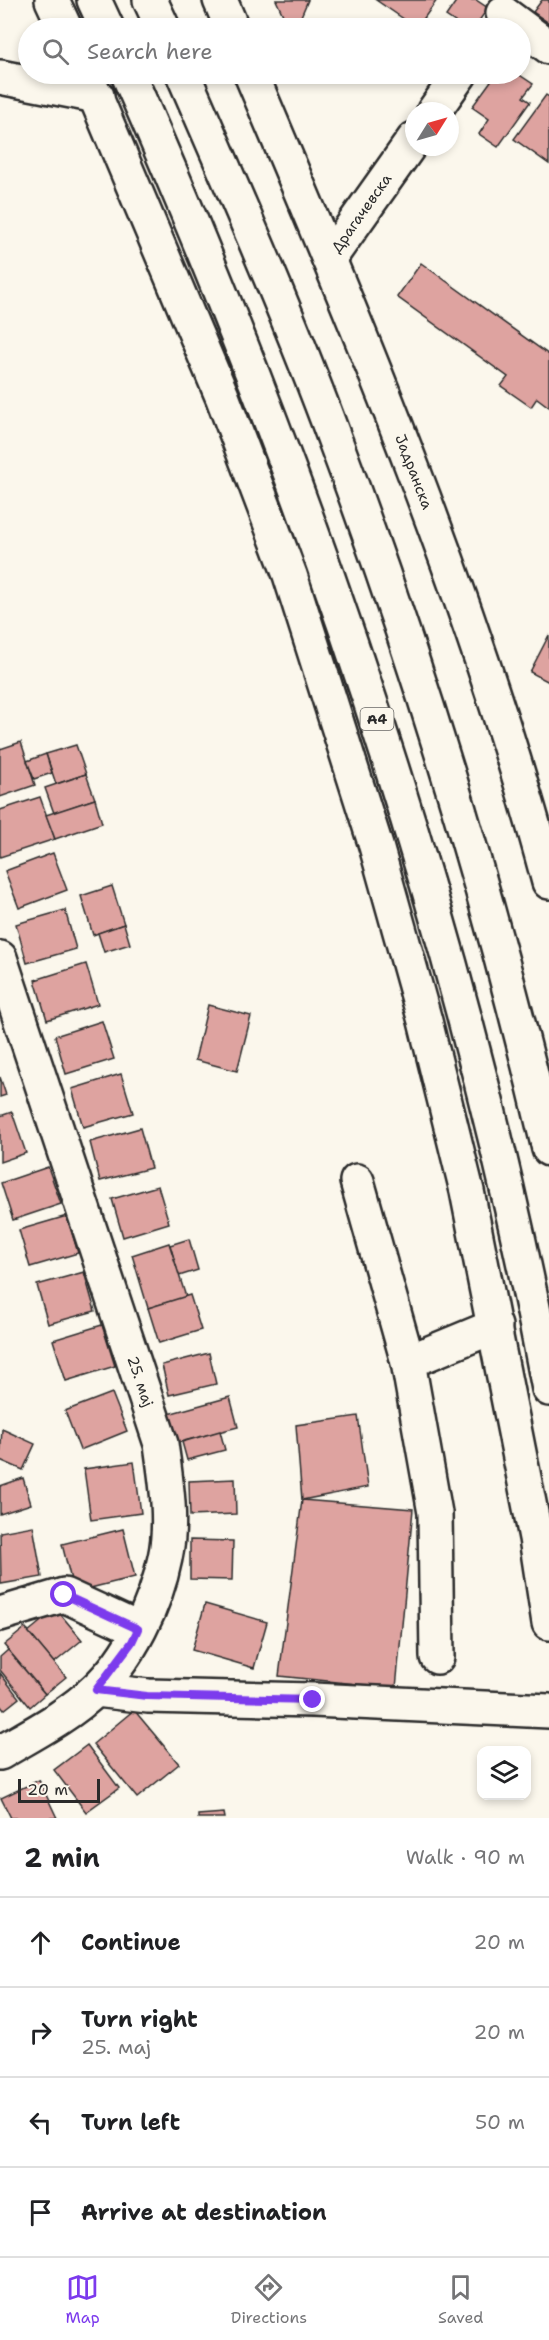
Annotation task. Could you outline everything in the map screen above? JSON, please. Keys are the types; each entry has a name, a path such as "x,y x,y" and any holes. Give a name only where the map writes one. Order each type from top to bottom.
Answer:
{"main road":[{"path":"52,0 60,18"},
{"path":"94,0 102,18"},
{"path":"150,0 158,18"},
{"path":"220,0 228,18"},
{"path":"531,33 549,46"},
{"path":"0,77 18,79"},
{"name":"A4","path":"132,84 188,210 267,405 367,688 466,1019 528,1280 549,1389"},
{"path":"187,84 249,223 314,384 386,581 429,709 493,923 549,1149"},
{"name":"Јадранска","path":"255,84 329,259 537,795 549,882"},
{"path":"440,102 453,84"},
{"path":"92,85 226,407 290,575 333,704 425,1021 467,1191 536,1538 549,1623"},
{"name":"Драгачевска","path":"329,259 405,152"},
{"name":"25. мај","path":"0,958 161,1444 166,1481 166,1557 154,1594 132,1642 96,1690 49,1724 0,1753"},
{"path":"357,1180 408,1362 435,1513 437,1657"},
{"path":"408,1362 495,1326"},
{"path":"0,1614 64,1595 138,1629"},
{"path":"96,1690 147,1696 313,1700 549,1711"}],"building":[{"path":"276,0 308,0 300,18 284,18"},
{"path":"376,0 437,0 424,18 402,18"},
{"path":"457,0 476,0 488,8 481,18 449,18 446,16"},
{"path":"542,0 549,0 549,23 533,12"},
{"path":"489,84 533,84 523,97 530,102 498,147 479,134 489,119 472,107"},
{"path":"546,95 549,97 549,164 514,139"},
{"path":"421,263 549,355 549,407 537,398 531,407 501,386 508,377 397,297"},
{"path":"549,635 549,682 530,672"},
{"path":"21,742 35,785 0,797 0,749"},
{"path":"76,745 86,774 56,784 46,754"},
{"path":"46,754 52,773 34,779 27,761"},
{"path":"86,774 95,799 54,813 45,788"},
{"path":"40,797 55,839 0,857 0,810"},
{"path":"95,799 102,823 55,839 46,815"},
{"path":"53,853 67,890 19,908 5,871"},
{"path":"112,886 124,924 93,935 81,896"},
{"path":"65,910 76,949 27,963 16,924"},
{"path":"124,924 130,944 104,952 98,933"},
{"path":"86,964 98,1004 47,1020 35,980"},
{"path":"208,1005 251,1016 237,1071 195,1060"},
{"path":"102,1021 114,1059 66,1074 55,1036"},
{"path":"121,1074 133,1113 83,1127 72,1089"},
{"path":"0,1077 6,1095 0,1097"},
{"path":"12,1112 26,1153 0,1162 0,1116"},
{"path":"140,1128 151,1168 100,1181 90,1142"},
{"path":"48,1167 61,1204 13,1220 1,1183"},
{"path":"158,1186 169,1223 123,1237 112,1199"},
{"path":"67,1216 78,1253 30,1267 19,1230"},
{"path":"189,1239 198,1270 179,1276 170,1245"},
{"path":"169,1243 186,1297 148,1308 132,1255"},
{"path":"84,1272 95,1311 48,1324 37,1285"},
{"path":"190,1295 201,1330 159,1343 148,1308"},
{"path":"102,1325 115,1366 66,1381 53,1340"},
{"path":"209,1353 216,1384 169,1395 162,1365"},
{"path":"112,1393 127,1431 80,1450 65,1411"},
{"path":"230,1397 238,1427 176,1443 168,1414"},
{"path":"358,1416 368,1487 302,1500 296,1425"},
{"path":"2,1429 35,1444 23,1470 0,1460"},
{"path":"220,1431 225,1450 187,1460 182,1442"},
{"path":"134,1462 141,1513 91,1520 84,1469"},
{"path":"23,1478 31,1504 0,1514 0,1486"},
{"path":"235,1479 236,1514 190,1516 189,1481"},
{"path":"302,1500 413,1509 396,1688 279,1676"},
{"path":"33,1526 42,1577 1,1584 0,1532"},
{"path":"123,1529 135,1577 74,1592 62,1544"},
{"path":"190,1540 233,1541 232,1580 190,1579"},
{"path":"205,1604 267,1622 254,1668 192,1650"},
{"path":"56,1609 82,1640 54,1663 28,1632"},
{"path":"25,1628 66,1677 45,1694 4,1645"},
{"path":"8,1650 45,1694 30,1707 0,1670 0,1657"},
{"path":"0,1673 19,1698 4,1710 0,1705"},
{"path":"134,1710 179,1764 137,1798 93,1744"},
{"path":"87,1745 119,1788 86,1812 54,1770"},
{"path":"39,1780 57,1818 11,1818 1,1798"},
{"path":"224,1813 225,1818 198,1818 198,1815"}],"route":[{"path":"64,1595 138,1629 132,1642 96,1690 147,1696 313,1700"}]}
